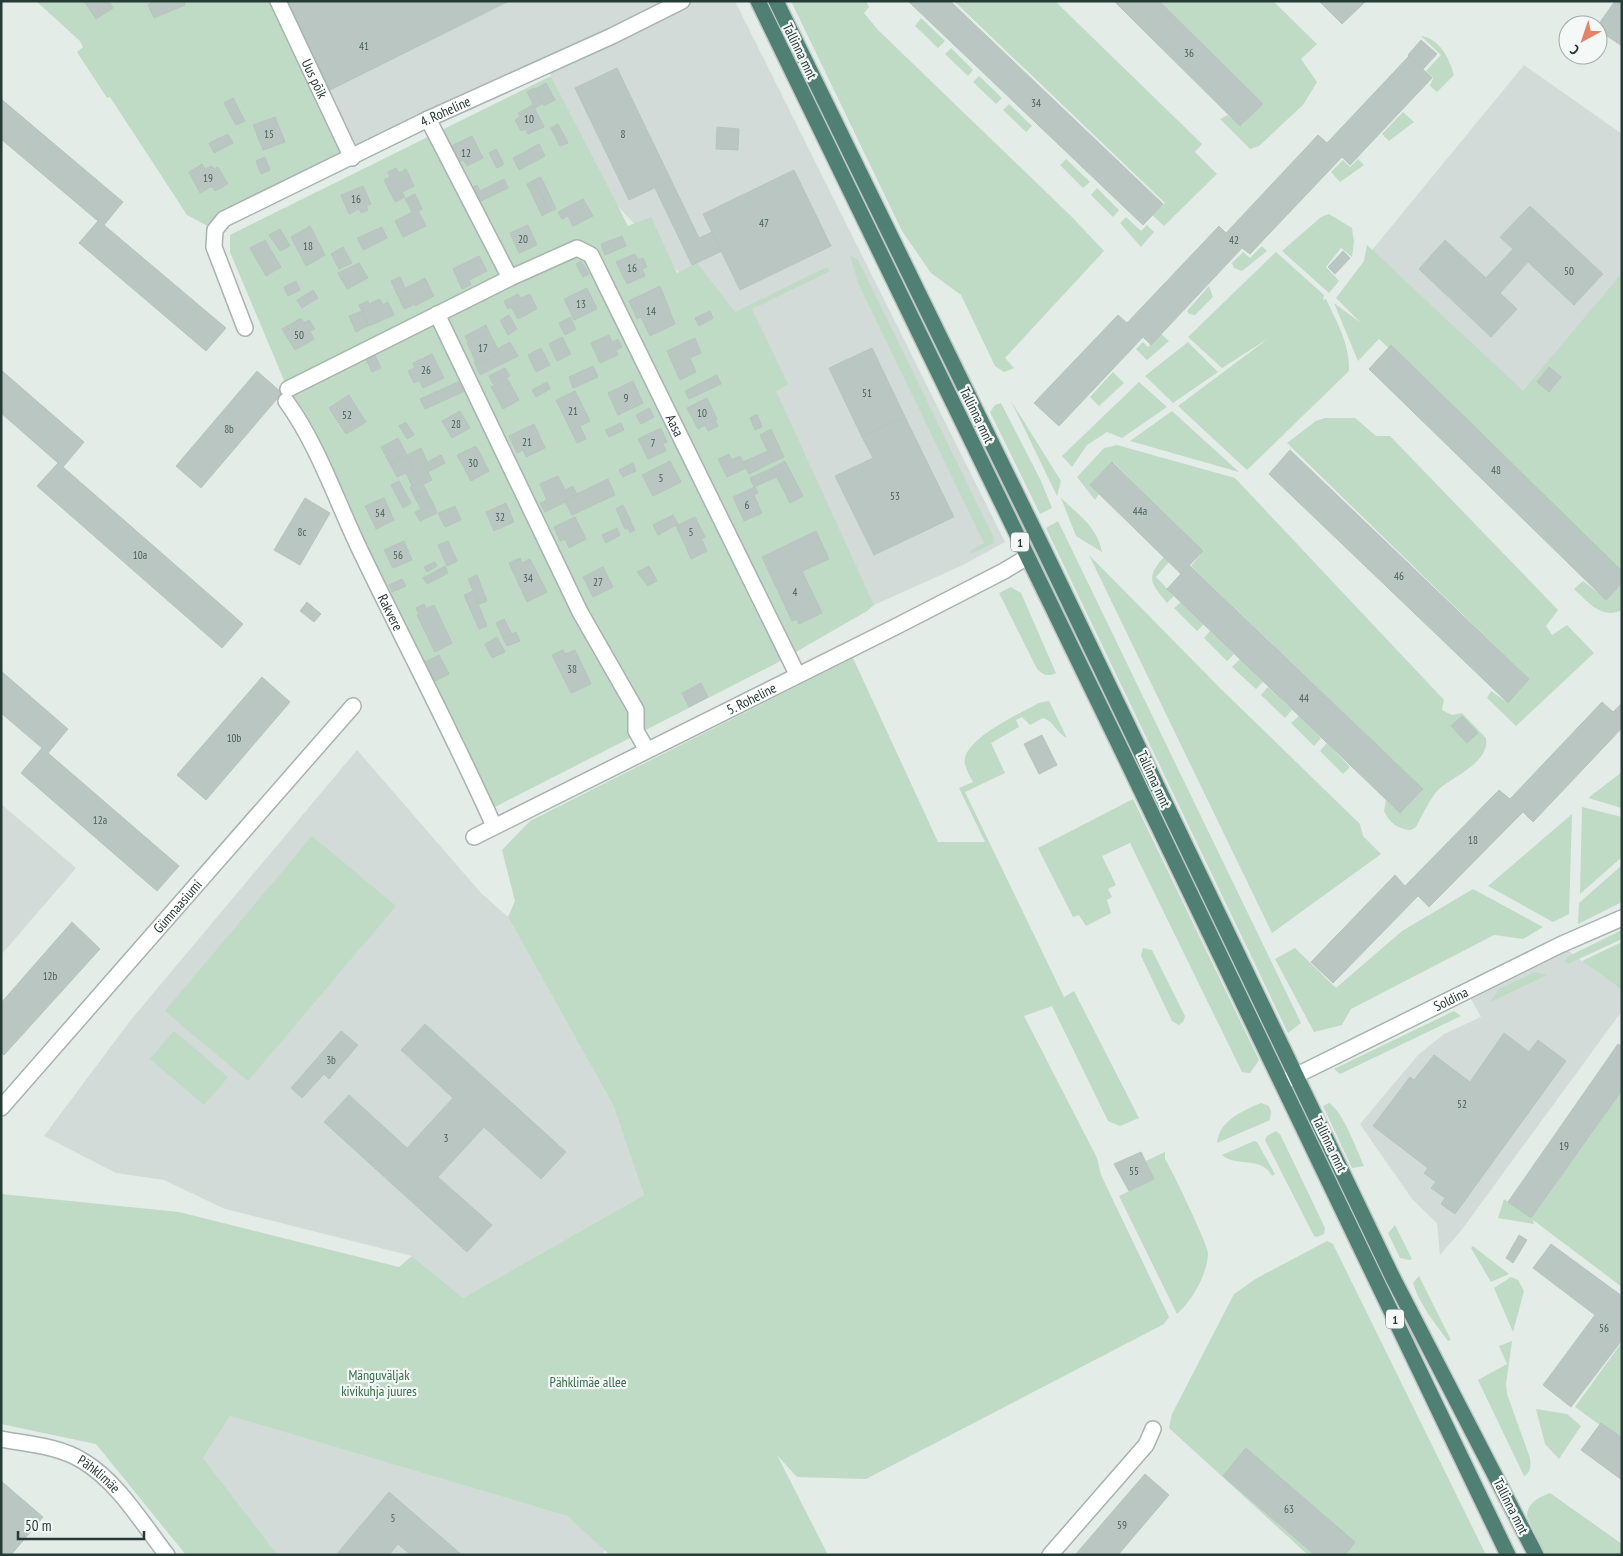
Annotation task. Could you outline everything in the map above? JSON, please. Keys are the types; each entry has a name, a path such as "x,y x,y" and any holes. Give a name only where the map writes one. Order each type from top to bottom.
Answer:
{"highway":[{"name":"Tallinna mnt","path":"758,1 1508,1555"},
{"name":"Tallinna mnt","path":"776,1 1044,550 1394,1278 1536,1555"}],"street":[{"name":"Uus põik","path":"278,1 352,158"},
{"name":"4. Roheline","path":"245,328 214,248 215,230 224,218 352,158 428,119 682,1"},
{"path":"428,119 510,278"},
{"name":"Aasa","path":"287,395 437,314 510,278 577,248 590,255 797,674"},
{"path":"437,314 580,612 636,710 636,731 646,750"},
{"name":"Rakvere","path":"287,395 302,423 360,550 433,695 494,826"},
{"name":"5. Roheline","path":"474,837 797,674 895,627 1004,571 1027,557"},
{"name":"Gümnaasiumi","path":"1,1108 353,706"},
{"name":"Soldina","path":"1281,1083 1560,945 1622,918"},
{"path":"1050,1555 1146,1445 1153,1429"},
{"name":"Pähklimäe","path":"1,1439 57,1450 82,1460 109,1482 167,1555"}],"shaded area":[{"path":"278,1 735,1 1005,542 963,565 874,605 779,403 710,306 615,203 548,70 352,158"},
{"path":"1524,65 1622,134 1622,292 1535,417 1368,255"},
{"path":"357,750 481,893 508,917 613,1105 644,1195 463,1298 412,1256 225,1209 164,1180 116,1173 44,1136 130,1021"},
{"path":"1,804 76,868 1,955"},
{"path":"1560,945 1622,990 1622,1011 1460,1232 1440,1255 1437,1223 1412,1199 1360,1124 1418,1055 1444,1034 1481,1017 1467,992"},
{"path":"230,1416 567,1516 605,1550 601,1555 278,1555 203,1458"}],"green space":[{"path":"36,1 276,1 352,158 215,230 187,215 110,97 107,98 77,52 83,47 80,41"},
{"path":"791,1 866,1 869,7 864,13 878,30 1071,216 1104,251 1005,358 1014,368 1004,372 995,366 961,295 931,273 902,231"},
{"path":"954,1 1055,1 1202,144 1195,152 1217,174 1164,226 1152,215 1165,203"},
{"path":"1159,1 1273,1 1317,44 1301,59 1317,82 1303,105 1259,146 1250,149 1220,119 1228,115 1241,126 1262,104"},
{"path":"921,18 945,41 938,48 915,26"},
{"path":"1421,36 1433,41 1443,50 1454,75 1437,92 1430,86 1433,78 1426,71 1441,55"},
{"path":"951,48 973,70 968,76 945,54"},
{"path":"551,76 628,226 651,217 677,273 697,263 735,312 827,267 830,271 752,309 788,384 776,391 874,605 867,611 775,664 487,811 302,423 230,252 230,235"},
{"path":"979,76 1002,98 996,104 973,82"},
{"path":"1009,104 1032,126 1026,132 1003,110"},
{"path":"1403,112 1414,122 1389,141 1382,134"},
{"path":"1066,159 1090,182 1083,188 1060,165"},
{"path":"1358,159 1364,165 1340,182 1331,172 1343,160 1350,167"},
{"path":"1097,188 1119,210 1113,217 1091,195"},
{"path":"1329,214 1352,228 1354,242 1352,257 1341,248 1326,267 1339,281 1329,293 1282,251 1321,217"},
{"path":"1126,217 1141,231 1147,225 1154,232 1141,247 1120,223"},
{"path":"1367,245 1523,391 1622,273 1622,571 1379,339 1358,361 1334,303 1361,323 1336,298 1364,261"},
{"path":"1262,246 1267,251 1242,271 1234,268 1232,263 1243,252 1250,258"},
{"path":"1276,252 1324,295 1323,300 1326,299 1345,343 1349,371 1247,470 1178,406 1269,338 1222,368 1188,337"},
{"path":"850,255 858,260 993,536 994,543 971,554 970,551 984,543 858,283"},
{"path":"1209,286 1213,297 1195,315 1189,314 1187,311"},
{"path":"1161,334 1169,341 1147,360 1136,349 1143,342 1148,347"},
{"path":"1188,342 1218,372 1173,403 1145,376"},
{"path":"1113,372 1124,383 1099,406 1090,397"},
{"path":"1139,382 1167,407 1122,438 1107,432 1087,445 1072,467 1062,456"},
{"path":"1011,401 1061,481 1057,496"},
{"path":"1001,403 1041,481 1052,508 1040,514 990,412 995,405"},
{"path":"1172,411 1239,472 1130,441"},
{"path":"1325,418 1355,418 1376,436 1390,436 1558,610 1546,626 1552,635 1567,625 1594,653 1516,726 1487,698 1491,691 1508,703 1529,679 1287,443 1316,421"},
{"path":"1117,445 1235,478 1444,700 1442,710 1452,715 1462,713 1486,738 1486,747 1477,762 1438,790 1416,827 1411,830 1406,829 1398,827 1391,822 1384,811 1386,800 1400,813 1423,789 1191,566 1203,551 1113,462 1090,485 1099,494 1095,500 1077,477 1104,448"},
{"path":"1061,498 1092,529 1100,543 1102,552 1076,536"},
{"path":"1058,521 1301,1023 1288,1033 1046,528"},
{"path":"1089,555 1221,689 1360,824 1363,836 1381,854 1272,933"},
{"path":"1164,557 1169,562 1156,577 1174,596 1167,603 1152,580 1154,570"},
{"path":"1583,581 1606,599 1622,583 1622,610 1608,613 1590,604 1574,589"},
{"path":"1011,587 1021,593 1056,673 1046,675 1037,669 999,593"},
{"path":"1181,602 1204,624 1197,631 1174,608"},
{"path":"1210,631 1234,654 1227,661 1204,638"},
{"path":"853,658 938,842 985,842 959,788 973,782 965,764 966,755 981,737 1019,713 1039,703 1049,701 1067,738 1043,718 1030,725 1022,717 1016,720 1019,727 991,743 1005,773 965,792 1064,997 1074,991 1139,1118 1120,1126 1108,1121 1052,1006 1024,1016 1097,1158 1101,1175 1169,1317 1164,1324 866,1479 797,1477 777,1455 828,1555 610,1555 567,1516 230,1416 203,1458 278,1555 186,1555 96,1444 1,1424 1,1194 179,1212 399,1267 412,1256 463,1298 644,1195 613,1105 508,917 515,901 502,850 530,821"},
{"path":"1240,659 1263,682 1256,689 1232,667"},
{"path":"1268,687 1292,710 1285,718 1261,695"},
{"path":"1299,716 1321,738 1314,746 1291,723"},
{"path":"1327,743 1350,767 1343,774 1320,751"},
{"path":"1622,772 1622,808 1588,798"},
{"path":"1133,799 1259,1060 1250,1073 1242,1072 1130,843 1102,856 1116,885 1108,889 1112,897 1107,900 1111,913 1086,926 1079,915 1073,917 1038,848"},
{"path":"1582,807 1622,817 1622,857 1580,894"},
{"path":"1572,814 1569,914 1553,922 1488,886"},
{"path":"312,836 396,906 248,1081 165,1011"},
{"path":"1622,865 1622,902 1578,924 1579,903"},
{"path":"1473,889 1543,927 1523,939 1494,935 1351,1009 1342,1025 1314,1032 1275,959 1295,948 1336,988 1402,931"},
{"path":"1622,930 1622,939 1568,964 1565,961 1567,957"},
{"path":"1622,942 1622,990 1582,961"},
{"path":"1143,948 1152,950 1185,1016 1183,1022 1179,1025 1172,1021 1141,956"},
{"path":"1535,972 1547,975 1490,1002 1499,989"},
{"path":"1454,1011 1461,1016 1340,1074 1334,1069"},
{"path":"174,1031 228,1077 204,1105 150,1059"},
{"path":"1622,1090 1622,1287 1533,1220 1534,1224 1498,1218 1504,1199 1531,1218"},
{"path":"1261,1103 1269,1106 1271,1112 1270,1120 1217,1143 1222,1129 1227,1123 1239,1113"},
{"path":"1329,1103 1344,1122 1364,1166 1352,1168 1323,1106"},
{"path":"1276,1131 1280,1134 1325,1228 1324,1234 1317,1237 1314,1236 1265,1140 1267,1136"},
{"path":"1254,1141 1257,1142 1275,1174 1272,1176 1262,1166 1235,1161 1222,1155"},
{"path":"1165,1152 1165,1159 1182,1191 1208,1253 1205,1269 1198,1286 1188,1302 1177,1314 1119,1196 1154,1179 1146,1161"},
{"path":"1395,1225 1412,1259 1400,1258 1388,1233"},
{"path":"1327,1241 1333,1244 1486,1555 1308,1555 1169,1428 1172,1414 1234,1294 1257,1278"},
{"path":"1473,1246 1509,1274 1491,1282 1471,1248"},
{"path":"1419,1276 1451,1340 1448,1341 1419,1299 1413,1283"},
{"path":"1511,1277 1518,1280 1524,1291 1513,1332 1494,1288"},
{"path":"1512,1341 1506,1384 1507,1394 1530,1458 1530,1468 1524,1476 1478,1380 1507,1364 1499,1346"},
{"path":"1622,1342 1622,1441 1575,1407"},
{"path":"1536,1409 1567,1414 1581,1426 1559,1459 1545,1444"},
{"path":"1550,1493 1622,1544 1622,1555 1545,1555 1527,1516 1529,1507 1532,1504"}],"building":[{"path":"84,1 109,1 113,8 96,19"},
{"path":"154,1 184,1 185,5 154,18 148,5"},
{"path":"287,1 509,1 330,90"},
{"path":"908,1 950,1 1163,204 1143,225"},
{"path":"1114,1 1159,1 1263,104 1240,126"},
{"path":"1319,1 1364,1 1365,2 1342,24"},
{"path":"1615,1 1622,1 1622,46 1608,37 1608,15 1605,15"},
{"path":"1421,40 1437,54 1423,69 1408,55"},
{"path":"1409,56 1432,78 1350,165 1342,157 1250,254 1242,248 1151,345 1143,337 1059,426 1034,403 1118,315 1127,323 1219,226 1226,233 1318,135 1327,143"},
{"path":"617,68 671,180 629,200 575,88"},
{"path":"546,83 555,100 544,106 535,89"},
{"path":"534,88 542,104 535,108 527,92"},
{"path":"233,98 245,121 236,125 224,103"},
{"path":"1,99 123,202 104,225 226,328 206,351 79,243 98,221 1,139"},
{"path":"533,105 544,127 528,134 525,129 521,131 515,120 520,117 518,113"},
{"path":"275,117 285,142 263,150 253,125"},
{"path":"558,124 568,143 560,146 551,128"},
{"path":"717,127 739,129 738,150 716,149"},
{"path":"228,134 233,143 214,153 209,143"},
{"path":"472,136 483,158 467,166 463,160 457,163 449,147"},
{"path":"539,144 545,156 519,170 513,158"},
{"path":"496,149 504,164 497,168 489,153"},
{"path":"265,157 270,170 261,174 256,161"},
{"path":"202,164 205,169 212,166 214,169 218,167 228,184 215,191 212,186 200,193 189,172"},
{"path":"396,168 399,173 406,169 414,186 402,192 405,197 395,202 384,180 390,177 388,172"},
{"path":"794,170 831,246 740,290 703,214"},
{"path":"541,177 556,209 549,212 534,180"},
{"path":"504,179 508,188 477,203 470,188 477,185 480,191"},
{"path":"534,180 549,212 542,216 527,184"},
{"path":"671,180 699,238 712,232 722,251 692,265 655,188"},
{"path":"363,186 371,204 366,206 368,210 361,213 359,209 349,214 341,195"},
{"path":"415,194 422,209 418,211 426,226 403,237 395,221 412,212 405,199"},
{"path":"583,199 593,216 573,226 568,216 562,219 558,212"},
{"path":"1530,206 1603,274 1574,305 1528,262 1500,293 1517,309 1491,337 1419,269 1445,240 1486,278 1513,249 1500,237"},
{"path":"528,225 537,245 519,253 510,233"},
{"path":"310,226 325,255 306,266 291,237"},
{"path":"382,227 387,238 363,250 357,238"},
{"path":"280,229 290,246 280,251 269,235"},
{"path":"622,236 626,246 605,255 601,244"},
{"path":"265,240 281,267 266,276 250,248"},
{"path":"343,247 352,263 339,269 331,254"},
{"path":"1343,251 1350,258 1335,274 1328,267"},
{"path":"635,254 638,260 643,258 647,267 642,269 645,276 627,284 616,262"},
{"path":"479,256 487,271 469,280 471,285 462,289 453,269"},
{"path":"581,261 589,274 583,277 576,264"},
{"path":"359,263 368,278 347,289 338,273"},
{"path":"400,277 413,305 404,309 391,281"},
{"path":"425,278 434,296 415,306 406,288"},
{"path":"296,281 300,290 288,296 284,287"},
{"path":"660,286 675,324 650,336 641,317 637,319 629,301"},
{"path":"587,288 597,309 574,320 564,299"},
{"path":"313,290 318,298 302,308 297,300"},
{"path":"518,294 521,298 530,294 537,309 518,319 511,307 508,309 504,301"},
{"path":"380,299 383,305 388,302 394,315 369,326 359,305 368,301 369,304"},
{"path":"362,311 368,326 356,332 349,316"},
{"path":"710,311 713,318 699,326 695,318"},
{"path":"509,315 517,329 508,335 500,320"},
{"path":"570,317 576,329 565,335 559,323"},
{"path":"301,318 304,323 309,320 315,329 310,331 314,339 295,350 282,329"},
{"path":"486,325 489,332 468,342 465,336"},
{"path":"489,332 500,353 477,364 467,343"},
{"path":"609,335 612,342 618,339 622,347 616,350 618,355 600,363 591,343"},
{"path":"562,337 571,354 557,361 549,344"},
{"path":"695,338 701,353 690,358 696,372 680,380 667,351"},
{"path":"510,342 518,356 480,375 474,362"},
{"path":"1391,345 1622,571 1622,583 1606,600 1369,369"},
{"path":"541,348 550,365 536,372 528,355"},
{"path":"872,348 905,417 862,437 829,368"},
{"path":"374,353 381,368 372,372 365,357"},
{"path":"432,354 444,378 423,388 419,380 414,383 408,371 415,368 413,363"},
{"path":"593,366 598,377 573,388 569,377"},
{"path":"1549,367 1561,377 1549,392 1537,382"},
{"path":"505,368 510,376 493,384 489,376"},
{"path":"1,370 84,442 63,467 243,624 222,648 37,486 58,463 1,413"},
{"path":"257,371 282,393 201,488 176,466"},
{"path":"717,375 721,384 689,399 685,391"},
{"path":"507,378 519,400 503,409 491,387"},
{"path":"460,381 465,391 425,409 420,399"},
{"path":"633,381 643,403 618,415 608,393"},
{"path":"547,382 550,389 536,397 532,390"},
{"path":"575,391 590,421 580,426 586,439 577,443 556,400"},
{"path":"349,395 366,422 346,434 329,408"},
{"path":"707,398 717,419 715,420 718,426 708,431 705,425 698,429 687,408"},
{"path":"649,408 654,417 641,424 636,415"},
{"path":"460,411 470,428 452,438 442,421"},
{"path":"757,414 762,427 755,430 750,418"},
{"path":"905,417 954,517 874,555 835,476 873,458 862,437"},
{"path":"406,422 414,435 407,439 399,426"},
{"path":"621,423 624,430 609,437 605,430"},
{"path":"534,424 545,448 526,457 523,450 517,453 509,436"},
{"path":"661,428 667,442 663,444 666,451 648,459 638,439"},
{"path":"771,429 784,457 773,462 760,435"},
{"path":"398,438 407,455 390,464 381,447"},
{"path":"476,446 489,471 471,481 457,455"},
{"path":"421,448 427,461 413,468 407,455"},
{"path":"1290,450 1529,679 1508,703 1269,474"},
{"path":"768,451 773,462 749,474 743,462"},
{"path":"729,454 732,460 740,456 746,468 727,477 718,459"},
{"path":"407,455 414,469 397,477 390,464"},
{"path":"441,455 445,463 428,472 432,480 424,484 416,468"},
{"path":"670,461 681,482 653,496 642,475"},
{"path":"785,461 803,496 790,503 772,468"},
{"path":"1112,462 1203,551 1181,574 1090,485"},
{"path":"633,463 636,471 623,477 619,470"},
{"path":"415,468 422,482 412,486 406,473"},
{"path":"772,468 776,477 754,487 750,478"},
{"path":"558,476 565,490 573,486 578,496 545,512 540,503 547,500 540,484"},
{"path":"608,479 615,495 572,515 564,500"},
{"path":"399,481 411,503 403,508 391,485"},
{"path":"422,482 427,492 415,498 410,487"},
{"path":"755,487 758,493 754,495 762,513 744,521 733,497"},
{"path":"427,492 433,503 421,509 415,498"},
{"path":"305,498 330,513 300,565 274,550"},
{"path":"384,498 394,520 376,529 365,506"},
{"path":"433,503 437,513 420,521 415,512"},
{"path":"506,503 514,522 494,531 486,512"},
{"path":"623,505 635,530 630,533 628,528 625,529 616,509"},
{"path":"455,506 461,520 445,527 438,513"},
{"path":"673,515 678,524 658,535 653,525"},
{"path":"575,517 586,539 569,548 565,539 560,541 554,527"},
{"path":"695,517 705,537 686,547 676,526"},
{"path":"617,528 620,535 606,543 602,535"},
{"path":"816,531 829,559 802,571 822,613 799,624 797,619 792,621 762,557"},
{"path":"702,540 707,551 691,559 686,548"},
{"path":"404,541 412,560 393,568 384,550"},
{"path":"448,541 457,561 447,566 438,545"},
{"path":"520,558 522,563 530,559 547,592 527,602 509,563"},
{"path":"435,562 437,566 427,572 424,567"},
{"path":"1189,565 1423,789 1400,813 1167,589"},
{"path":"445,566 448,573 427,584 423,578"},
{"path":"649,566 657,581 648,586 637,572"},
{"path":"603,567 613,587 593,597 583,577"},
{"path":"477,575 487,601 479,604 468,579"},
{"path":"402,579 406,586 392,592 389,585"},
{"path":"473,591 487,626 479,629 464,595"},
{"path":"307,602 321,614 314,622 300,611"},
{"path":"424,604 426,609 434,605 452,643 435,652 417,615 419,614 416,608"},
{"path":"504,619 512,634 503,638 496,623"},
{"path":"516,632 520,641 507,646 503,638"},
{"path":"497,637 505,652 492,658 485,644"},
{"path":"563,650 565,654 575,650 591,684 571,693 552,655"},
{"path":"439,655 449,674 435,681 425,662"},
{"path":"1,671 68,729 48,753 179,866 157,891 21,773 42,748 1,713"},
{"path":"262,677 290,702 206,800 177,775"},
{"path":"701,683 708,697 689,707 682,693"},
{"path":"1602,702 1613,712 1622,703 1622,728 1533,822 1523,812 1429,907 1418,896 1333,983 1311,962 1395,875 1405,886 1499,790 1510,799"},
{"path":"1462,716 1478,733 1467,743 1451,726"},
{"path":"1042,735 1057,765 1039,774 1024,744"},
{"path":"72,922 100,949 4,1055 1,1052 1,1003"},
{"path":"425,1024 566,1152 541,1179 484,1127 438,1177 492,1225 467,1252 324,1122 349,1095 407,1148 453,1098 401,1050"},
{"path":"341,1031 358,1045 329,1079 324,1074 302,1098 291,1088"},
{"path":"1504,1033 1529,1052 1538,1040 1566,1061 1455,1214 1441,1204 1445,1198 1431,1188 1436,1182 1424,1173 1428,1168 1373,1126 1410,1077 1414,1080 1434,1055 1470,1082"},
{"path":"1618,1044 1622,1046 1622,1090 1531,1218 1508,1202"},
{"path":"1141,1152 1154,1179 1129,1191 1114,1164"},
{"path":"1519,1235 1527,1240 1513,1263 1506,1258"},
{"path":"1551,1244 1622,1296 1622,1340 1571,1407 1543,1385 1595,1315 1533,1268"},
{"path":"1601,1423 1622,1438 1622,1480 1581,1450"},
{"path":"1246,1448 1355,1542 1345,1555 1315,1555 1223,1476"},
{"path":"1145,1474 1169,1495 1118,1555 1075,1555"},
{"path":"1,1481 43,1517 11,1555 1,1555"},
{"path":"389,1492 462,1555 411,1555 398,1544 389,1555 336,1555"}],"park label":[{"name":"Pähklimäe allee","path":"588,1382"},
{"name":"Mänguväljak kivikuhja juures","path":"379,1384"}]}
